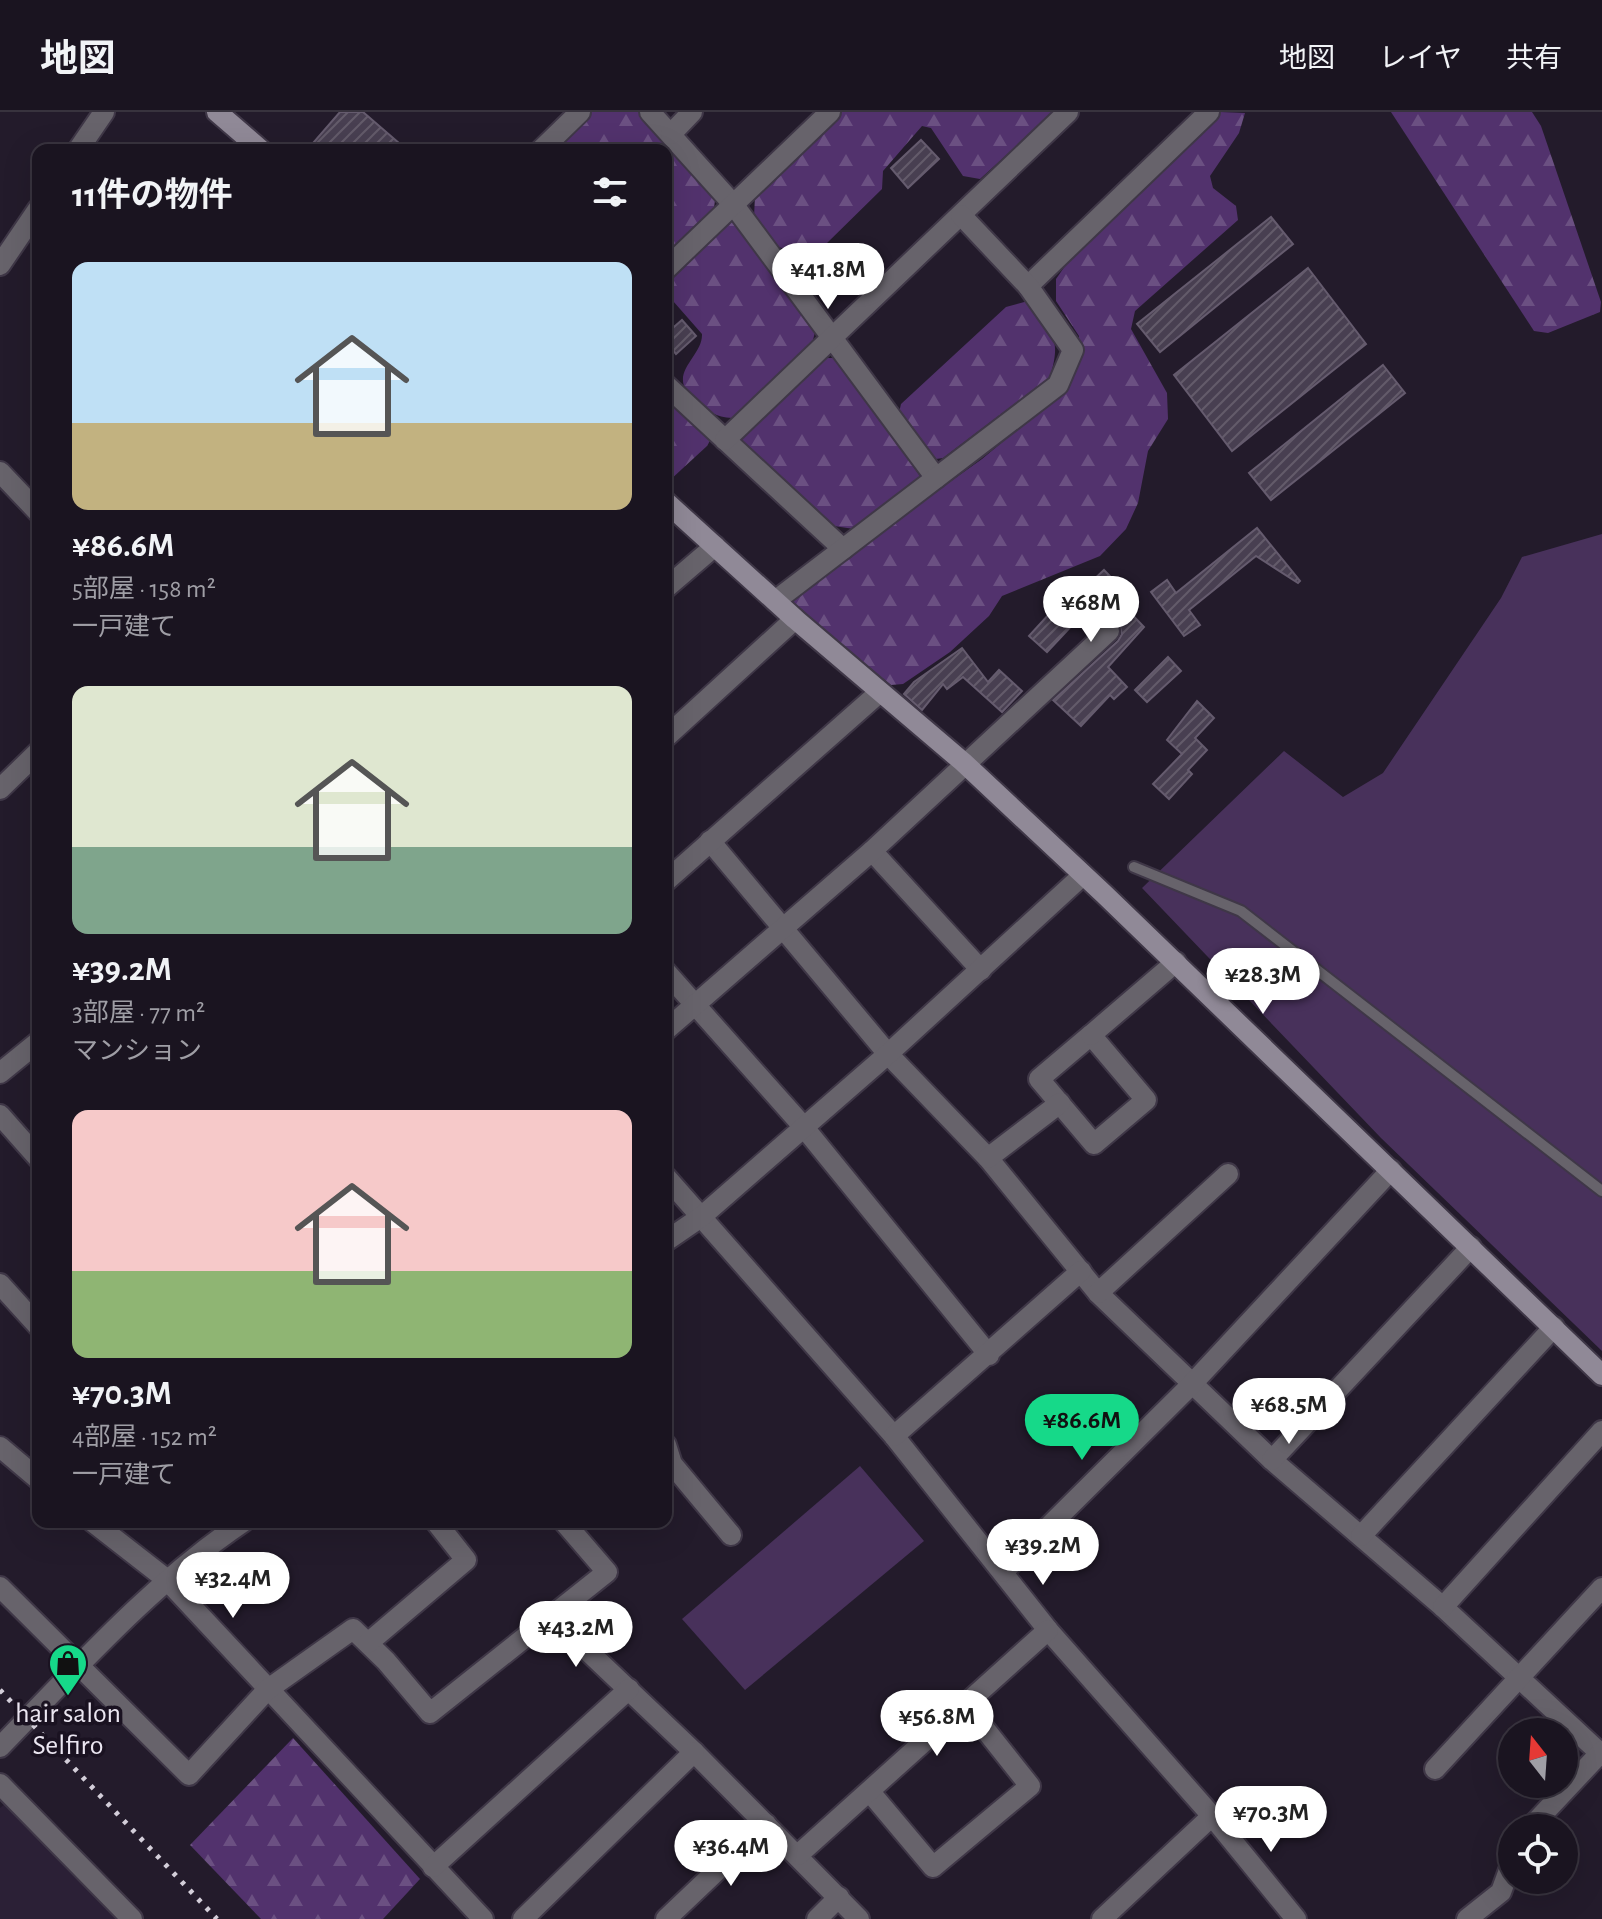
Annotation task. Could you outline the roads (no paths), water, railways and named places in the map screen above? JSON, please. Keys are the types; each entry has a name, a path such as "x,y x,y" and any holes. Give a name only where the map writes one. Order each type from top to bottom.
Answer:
{"street":[{"path":"82,144 104,112"},
{"path":"217,112 254,144"},
{"path":"547,144 580,112"},
{"path":"650,112 733,204 936,478"},
{"path":"671,134 692,112"},
{"path":"672,263 830,112"},
{"path":"725,440 1068,112"},
{"path":"1028,286 1198,115"},
{"path":"775,601 1058,385 1073,350 1028,286 961,215"},
{"path":"0,265 32,218"},
{"path":"672,391 843,549"},
{"path":"0,472 32,506"},
{"path":"672,507 795,619 963,762 1176,962 1602,1375"},
{"path":"672,583 715,546"},
{"path":"672,732 795,619"},
{"path":"672,1025 872,851 963,762 1109,631"},
{"path":"672,876 880,692"},
{"path":"0,789 32,758"},
{"path":"710,841 888,1054 988,1158 1098,1293 1272,1460 1443,1607 1601,1753 1543,1814"},
{"path":"872,851 981,970"},
{"path":"672,1237 701,1217 802,1125 888,1054 1083,875"},
{"path":"1091,1035 1146,1100 1094,1144 1039,1079 1176,962"},
{"path":"672,979 802,1125 989,1355"},
{"path":"0,1073 32,1047"},
{"path":"988,1158 1060,1103"},
{"path":"0,1115 32,1151"},
{"path":"1003,1572 1192,1384 1391,1170"},
{"path":"1098,1293 1228,1174"},
{"path":"672,1184 894,1436 1048,1630 1212,1816 1296,1919"},
{"path":"1272,1460 1471,1247"},
{"path":"894,1436 1081,1271"},
{"path":"0,1284 32,1319"},
{"path":"1361,1536 1554,1327"},
{"path":"1443,1607 1602,1431"},
{"path":"2,1453 32,1475"},
{"path":"672,1464 731,1535"},
{"path":"101,1528 166,1579 479,1918"},
{"path":"0,1747 76,1665 220,1528"},
{"path":"368,1643 466,1560 441,1528"},
{"path":"0,1587 189,1775 267,1690 353,1629 430,1713 607,1572 569,1528"},
{"path":"1435,1769 1602,1588"},
{"path":"553,1618 694,1752 859,1919"},
{"path":"798,1855 1048,1630"},
{"path":"433,1867 629,1689"},
{"path":"870,1792 933,1867 1030,1786 965,1704"},
{"path":"523,1919 694,1752"},
{"path":"0,1784 132,1919"},
{"path":"1102,1919 1212,1816"},
{"path":"666,1919 766,1824"},
{"path":"1467,1919 1498,1894"},
{"path":"817,1919 839,1897"}],"lane":[{"path":"1134,867 1241,911 1602,1191"}],"railway":[{"path":"0,1690 217,1919"}],"place":[{"name":"hair salon Selfiro","path":"68,1697"}]}
